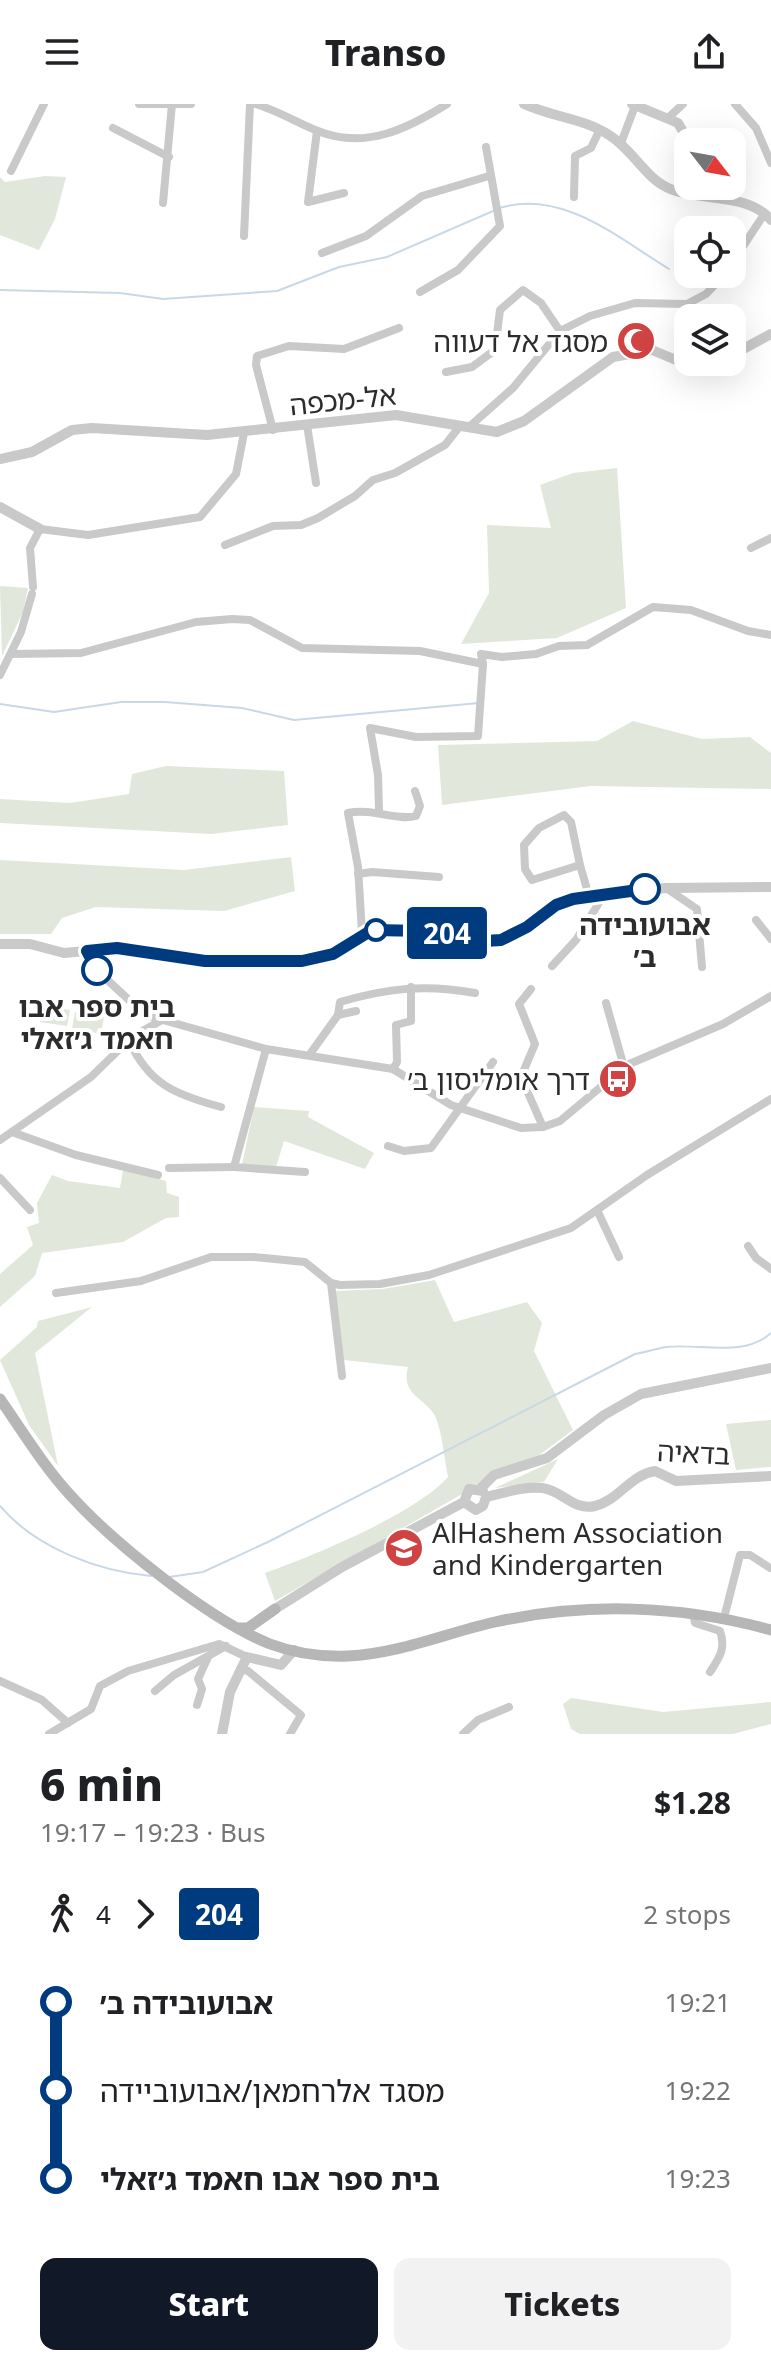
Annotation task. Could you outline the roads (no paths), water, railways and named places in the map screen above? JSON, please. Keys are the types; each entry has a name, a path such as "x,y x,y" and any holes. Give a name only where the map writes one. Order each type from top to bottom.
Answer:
{"main road":[{"path":"0,1399 72,1497 125,1546 239,1628 266,1642 321,1656 371,1654 494,1622 577,1609 693,1614 771,1630"},
{"path":"239,1628 256,1623 275,1609"},
{"path":"266,1642 261,1630 275,1609"},
{"path":"252,1636 256,1623"}],"street":[{"path":"11,171 44,104"},
{"path":"139,104 191,104"},
{"path":"244,236 252,104 338,138 401,131 447,104"},
{"path":"524,104 557,116 585,121 600,129 621,143 659,183 674,190"},
{"path":"735,104 756,128 770,156"},
{"path":"163,203 172,105"},
{"path":"621,143 633,105 669,117 681,128"},
{"path":"669,117 679,106"},
{"path":"113,128 169,157"},
{"path":"574,197 575,156 591,148 600,129"},
{"path":"317,131 308,202 344,193"},
{"path":"420,292 458,270 497,233 499,219 486,147"},
{"path":"322,253 366,236 422,196 489,176"},
{"path":"723,200 768,217 746,245"},
{"path":"225,545 273,526 301,525 318,518 355,496 373,480 395,473 445,445 513,388 560,331 590,316 635,303 687,304 712,288"},
{"path":"446,372 472,367 495,350 500,310 523,290 541,303 560,331"},
{"path":"273,430 256,365 257,356 289,346 344,349 399,328"},
{"path":"746,347 771,334"},
{"name":"אל-מכפה","path":"0,459 32,452 72,430 82,429 173,435 244,433 396,415 497,432 514,428 613,357 652,350 674,359"},
{"path":"307,425 316,483"},
{"path":"0,507 40,529 88,535 200,517 236,474 244,433"},
{"path":"0,675 12,654 32,591 30,548 40,529"},
{"path":"751,548 771,538"},
{"path":"379,811 378,775 370,728 416,737 478,736 481,654 502,657 536,654 559,646 587,645 653,607 691,610 748,631 771,635"},
{"path":"12,654 81,653 196,622 232,619 250,620 302,648 420,651 483,664"},
{"path":"362,933 358,874 348,813 379,811 409,818 416,816 420,806 415,791"},
{"path":"580,865 534,881 525,869 524,845 539,828 564,815 571,822 589,896"},
{"path":"358,874 372,872 439,877"},
{"path":"0,944 30,944 64,953 117,948 205,961 302,961 333,954 362,933 380,929 426,931 485,941 501,940 527,927 556,905 605,893 666,888 771,887"},
{"path":"666,888 697,909 702,967"},
{"path":"552,966 576,940 605,893"},
{"path":"756,920 771,939"},
{"path":"87,951 115,990 145,1015 266,1049 393,1069 439,1099 504,1125 543,1127 574,1112 624,1067 647,1054 723,1024 771,996"},
{"path":"310,1054 338,1015 340,1002 377,991 411,987 434,986 475,993"},
{"path":"393,1069 397,1062 396,1025 411,1021 411,987"},
{"path":"531,989 519,1004 535,1044 521,1077 543,1127"},
{"path":"606,1003 624,1067"},
{"path":"338,1015 356,1011"},
{"path":"0,1140 91,1077 129,1040 162,1020"},
{"path":"129,1040 139,1062 151,1076 182,1095 221,1107"},
{"path":"234,1167 266,1049"},
{"path":"388,1146 404,1151 431,1148 493,1062"},
{"path":"56,1293 141,1281 211,1257 305,1262 331,1283 380,1284 429,1275 553,1236 771,1099"},
{"path":"12,1132 76,1155 158,1175"},
{"path":"169,1168 234,1167 305,1172"},
{"path":"0,1178 30,1210"},
{"path":"597,1210 619,1257"},
{"path":"748,1246 756,1258 771,1269"},
{"path":"331,1283 342,1376"},
{"path":"464,1502 476,1510 484,1504 483,1493 494,1475 547,1458 604,1415 641,1394 771,1368"},
{"name":"בדאיה","path":"483,1493 544,1488 585,1507 608,1501 645,1473 655,1471 676,1481 771,1476"},
{"path":"275,1609 342,1567 464,1502 468,1490 483,1493"},
{"path":"724,1618 740,1555 750,1555 770,1568"},
{"path":"693,1614 695,1623 720,1631 724,1642 721,1655 710,1672"},
{"path":"49,1734 91,1709 100,1686 128,1671 189,1650 219,1644 247,1657 281,1665 294,1650"},
{"path":"155,1691 226,1646"},
{"path":"197,1705 202,1689 198,1679 208,1656"},
{"path":"222,1734 230,1692 247,1657"},
{"path":"240,1669 248,1671 301,1715 290,1734"},
{"path":"0,1681 14,1684 42,1700 68,1723"},
{"path":"463,1734 478,1720 509,1707"}],"waterway":[{"path":"499,208 523,204 545,205 567,211 610,231 669,269"},
{"path":"0,290 120,293 163,299 277,291 339,267 387,257 493,211"},
{"path":"0,704 54,712 121,702 165,702 242,708 294,720 479,703"},
{"path":"169,1577 203,1572 270,1541 635,1354 666,1347 748,1345 771,1333"},
{"path":"0,1506 31,1534 69,1555 110,1569 151,1576"}],"place":[{"name":"מסגד אל דעווה","path":"636,341"},
{"name":"אבועובידה ב׳","path":"645,889"},
{"name":"בית ספר אבו חאמד ג׳זאלי","path":"97,970"},
{"name":"דרך אומליסון ב׳","path":"618,1079"},
{"name":"AlHashem Association and Kindergarten","path":"404,1548"}]}
